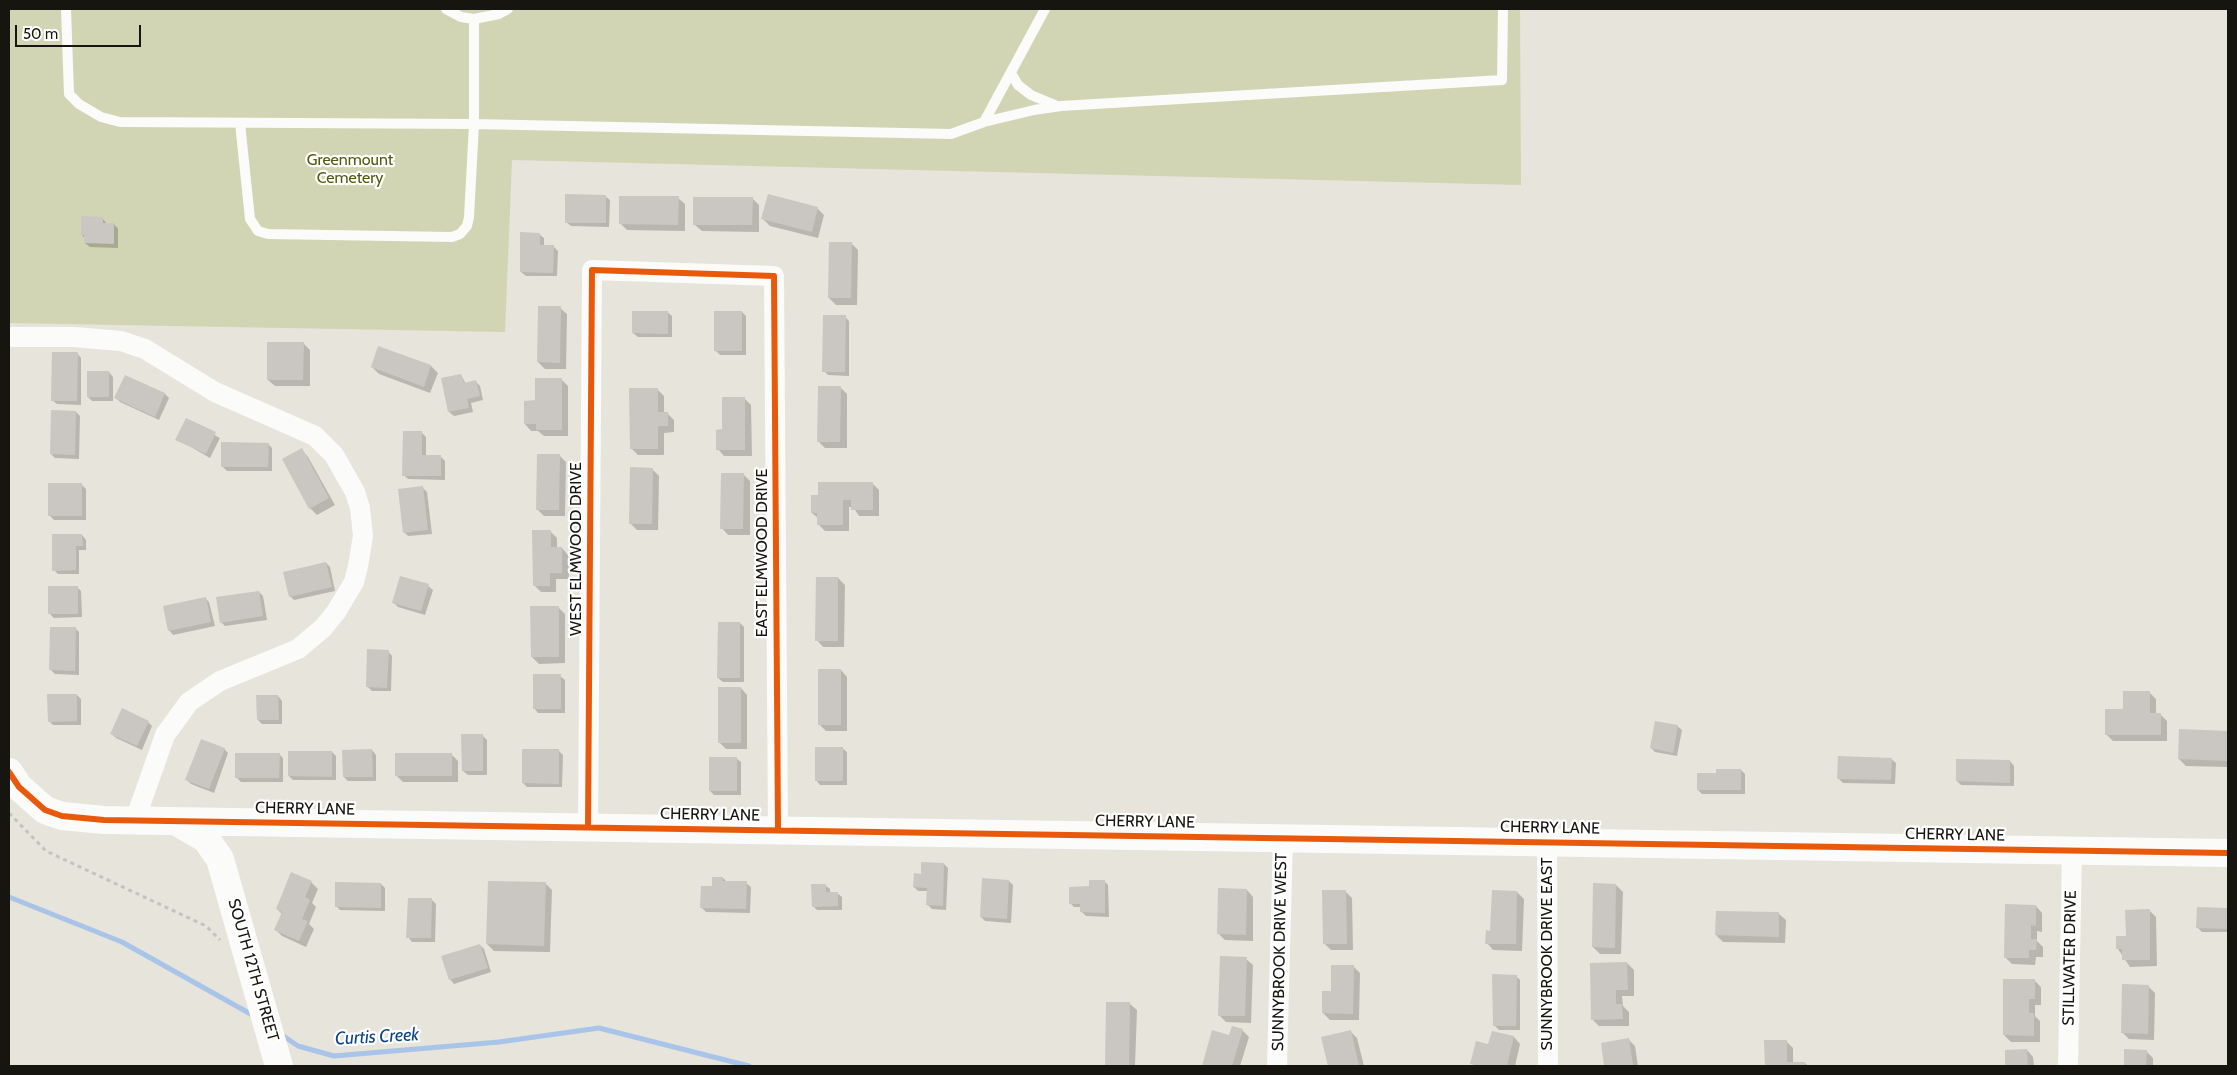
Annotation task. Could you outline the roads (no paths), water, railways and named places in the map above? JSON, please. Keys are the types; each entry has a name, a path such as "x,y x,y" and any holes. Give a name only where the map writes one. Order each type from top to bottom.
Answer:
{"street":[{"name":"EAST ELMWOOD DRIVE","path":"592,270 774,276 778,829"},
{"name":"WEST ELMWOOD DRIVE","path":"588,827 592,270"},
{"path":"9,337 74,337 121,341 144,349 215,392 314,436 334,454 355,492 360,508 363,536 358,566 354,582 336,612 323,628 298,648 220,682 189,702 165,735 135,820"},
{"name":"CHERRY LANE","path":"9,772 32,800 45,810 62,816 135,820 2228,852"},
{"name":"SOUTH 12TH STREET","path":"175,821 206,840 220,859 226,874 279,1066"},
{"name":"SUNNYBROOK DRIVE WEST","path":"1277,1066 1283,838"},
{"name":"SUNNYBROOK DRIVE EAST","path":"1547,842 1548,1066"},
{"name":"STILLWATER DRIVE","path":"2068,1066 2072,850"}],"lane":[{"path":"66,9 67,87 69,94 79,104 101,117 120,122 474,124 951,134 984,122 1034,110 1061,106 1502,80 1503,9"},
{"path":"446,9 461,17 474,19 500,14 508,9"},
{"path":"984,122 1045,9"},
{"path":"240,123 250,220 258,231 268,234 452,238 460,234 467,226 469,218 474,124 474,19"},
{"path":"1011,73 1018,85 1031,95 1061,106"}],"waterway":[{"name":"Curtis Creek","path":"9,897 122,942 256,1017"},
{"name":"Curtis Creek","path":"279,1033 298,1046 334,1056 499,1042 599,1028 749,1066"}],"park label":[{"name":"Greenmount Cemetery","path":"350,169"}]}
